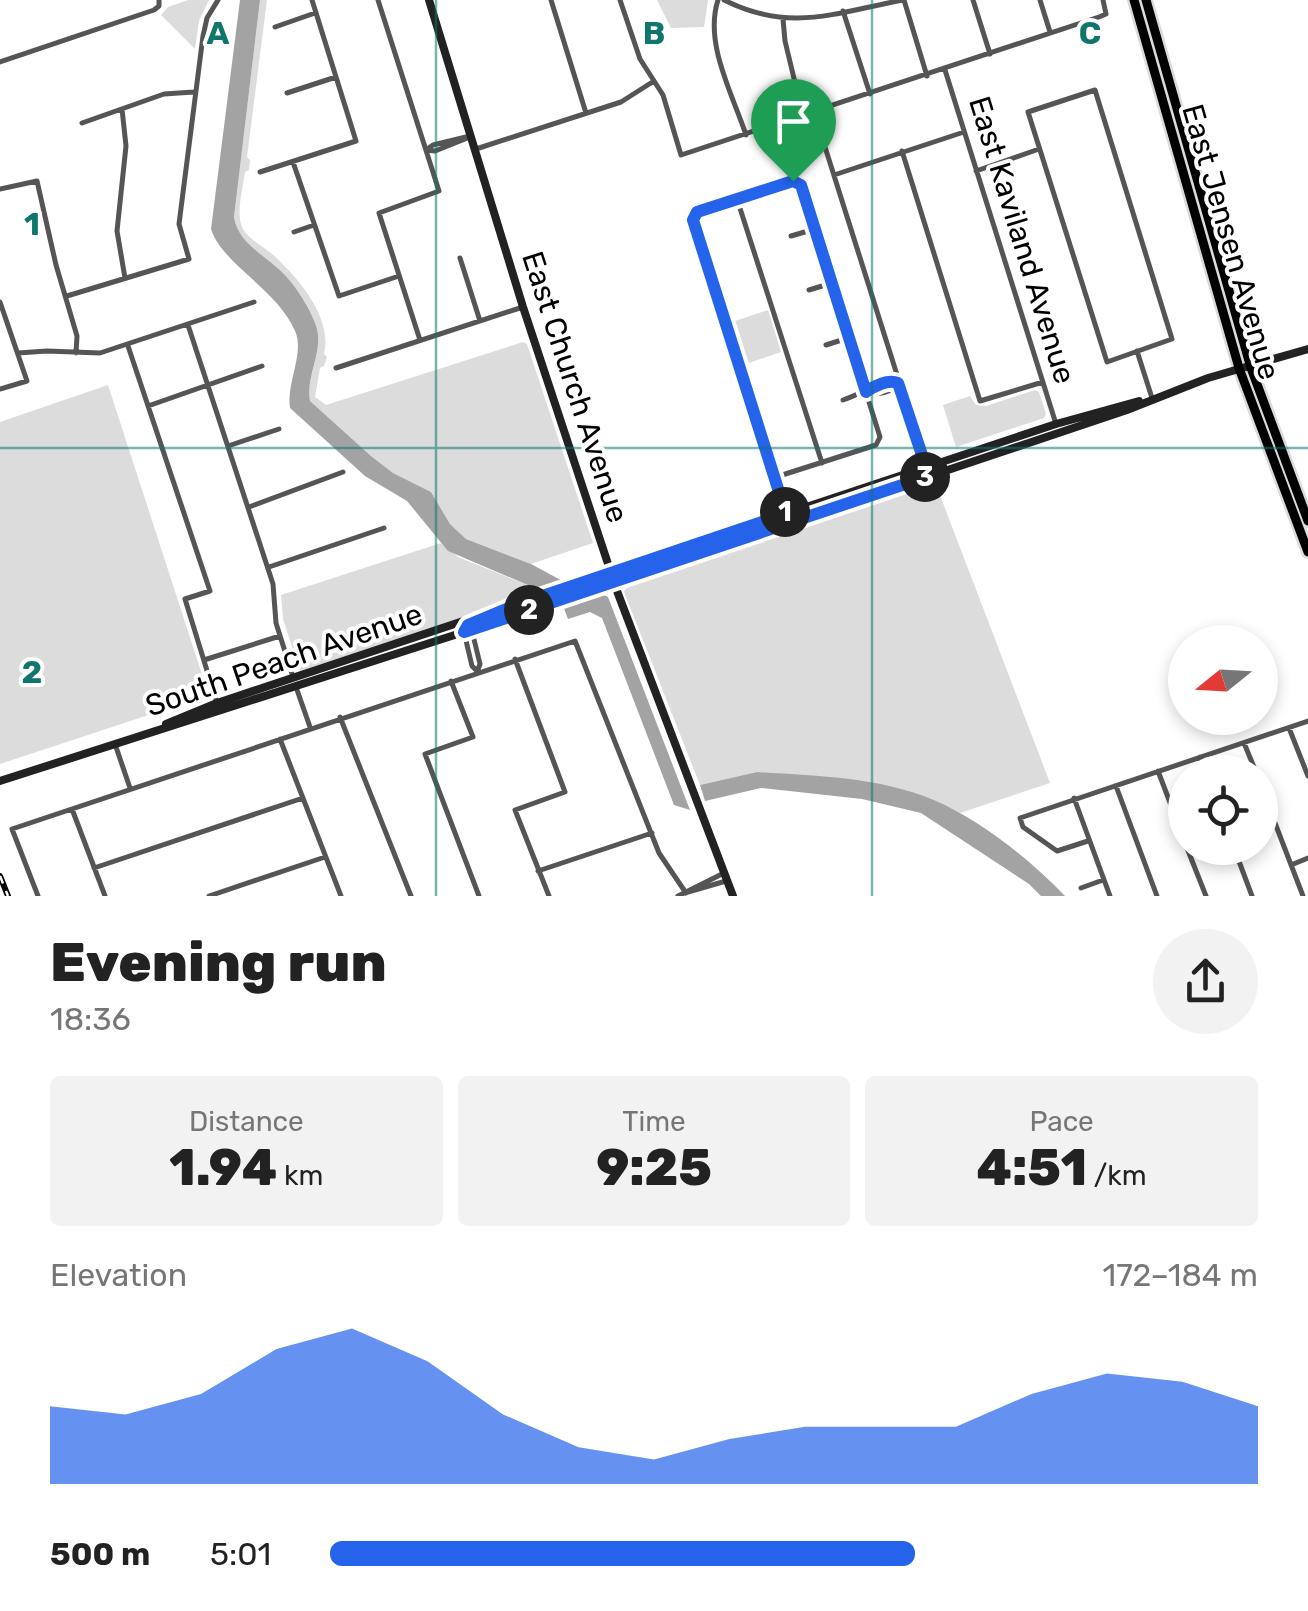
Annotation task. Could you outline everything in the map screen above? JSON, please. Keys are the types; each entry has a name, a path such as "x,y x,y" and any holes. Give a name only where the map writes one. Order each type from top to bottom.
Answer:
{"main road":[{"name":"East Jensen Avenue","path":"1134,0 1239,368 1305,524"},
{"name":"East Jensen Avenue","path":"1146,0 1251,368 1305,524 1308,552"}],"street":[{"path":"67,296 188,259 179,224 204,29 218,0"},
{"path":"260,172 356,142 312,0"},
{"path":"378,0 440,192 378,213 420,340"},
{"name":"East Church Avenue","path":"429,0 612,577 733,896"},
{"path":"551,0 586,113"},
{"path":"620,0 640,58 663,95 681,156 1106,14 1103,0"},
{"path":"746,134 713,37 712,18 721,0 752,14 783,19 810,19 903,0 928,76"},
{"path":"973,0 990,54"},
{"path":"1040,0 1050,32"},
{"path":"0,60 159,3"},
{"path":"275,27 316,12"},
{"path":"844,12 870,94"},
{"path":"783,19 784,40 798,95 825,147 928,472"},
{"name":"East Kaviland Avenue","path":"944,70 1056,424"},
{"path":"287,93 336,77"},
{"path":"476,149 621,102 654,81"},
{"path":"1095,90 1172,339 1107,362 1040,149 1028,112 1095,90"},
{"path":"82,122 172,92 195,92"},
{"path":"122,109 126,146 117,231 126,278"},
{"path":"834,175 964,132"},
{"path":"426,150 435,151 472,136"},
{"path":"976,170 1040,149"},
{"path":"902,151 980,401 1043,382"},
{"path":"293,162 339,296 399,276"},
{"path":"0,189 37,180 77,336 76,353"},
{"path":"684,222 737,199 798,182 815,229 879,442 776,477"},
{"path":"737,199 822,463"},
{"path":"693,217 786,514"},
{"path":"294,232 314,225"},
{"path":"791,236 815,229"},
{"path":"460,258 480,321"},
{"path":"809,290 832,283"},
{"path":"0,302 27,381 0,389"},
{"path":"18,353 100,353 254,302"},
{"path":"336,368 523,306"},
{"path":"188,325 268,567 276,596 276,622 310,727"},
{"path":"826,345 848,338"},
{"path":"128,346 210,590 185,598 217,703"},
{"name":"South Peach Avenue","path":"612,577 696,553 1056,424 1308,348"},
{"path":"1137,351 1152,398"},
{"path":"148,406 262,366"},
{"path":"843,400 866,392 876,394 885,387 895,388 898,383"},
{"name":"South Peach Avenue","path":"0,781 552,593 571,591 755,524 1127,410 1152,398"},
{"path":"228,446 279,429"},
{"path":"248,507 343,472"},
{"path":"696,553 751,531 755,524"},
{"path":"268,567 384,528"},
{"name":"South Peach Avenue","path":"115,744 217,703 468,631 561,599 571,591"},
{"path":"478,672 472,666 468,625 516,605"},
{"path":"204,660 280,636"},
{"path":"38,896 12,828 575,641 625,773 659,853 682,894 726,877"},
{"path":"515,659 565,792 515,810 548,896"},
{"path":"451,681 473,737 424,754 479,896"},
{"path":"340,718 410,896"},
{"path":"1206,755 1308,722"},
{"path":"1289,728 1308,776"},
{"path":"280,739 341,896"},
{"path":"1244,743 1249,755"},
{"path":"115,744 130,788"},
{"path":"1088,841 1056,851 1024,827 1020,818 1168,768"},
{"path":"1158,771 1168,797"},
{"path":"1116,785 1157,896"},
{"path":"94,868 303,798"},
{"path":"1074,798 1110,896"},
{"path":"72,809 105,896"},
{"path":"1278,831 1303,896"},
{"path":"538,871 652,834"},
{"path":"210,896 326,857"},
{"path":"1291,865 1308,858"},
{"path":"1194,865 1206,896"},
{"path":"1240,865 1252,896"},
{"path":"1081,888 1104,880"}],"shaded area":[{"path":"188,0 209,0 199,21 195,49 161,15 168,7"},
{"path":"240,0 260,0 234,217 241,235 289,280 312,317 318,342 310,401 393,473 431,492 450,524 466,539 531,564 568,584 539,593 448,551 407,501 365,476 290,408 298,349 295,331 276,303 226,254 211,229"},
{"path":"260,0 267,0 240,221 247,235 292,273 318,312 327,357 320,368 315,397 326,405 523,342 527,344 593,543 531,564 466,539 450,524 431,492 393,473 310,401 318,342 312,317 289,280 241,235 234,217"},
{"path":"657,0 708,0 704,27 671,28"},
{"path":"768,310 781,352 746,364 732,322"},
{"path":"108,385 210,699 205,701 203,697 0,764 0,422"},
{"path":"1039,392 1044,418 956,447 943,405 970,396 976,405 986,406"},
{"path":"933,477 1050,783 960,813 932,799 869,782 757,772 700,785 624,592 630,579"},
{"path":"441,543 458,557 539,593 300,671 283,619 281,595"},
{"path":"602,594 608,597 690,810 674,805 602,618 590,612 568,619 563,606"},
{"path":"757,772 869,782 934,800 1004,842 1065,896 1041,896 1029,884 921,813 862,799 761,788 705,801 700,785"}],"railway":[{"path":"0,876 8,896"}],"route":[{"path":"793,181 801,185 866,392 878,385 898,383 929,476 464,632 468,625 516,605 786,514 693,215 793,181"}]}
